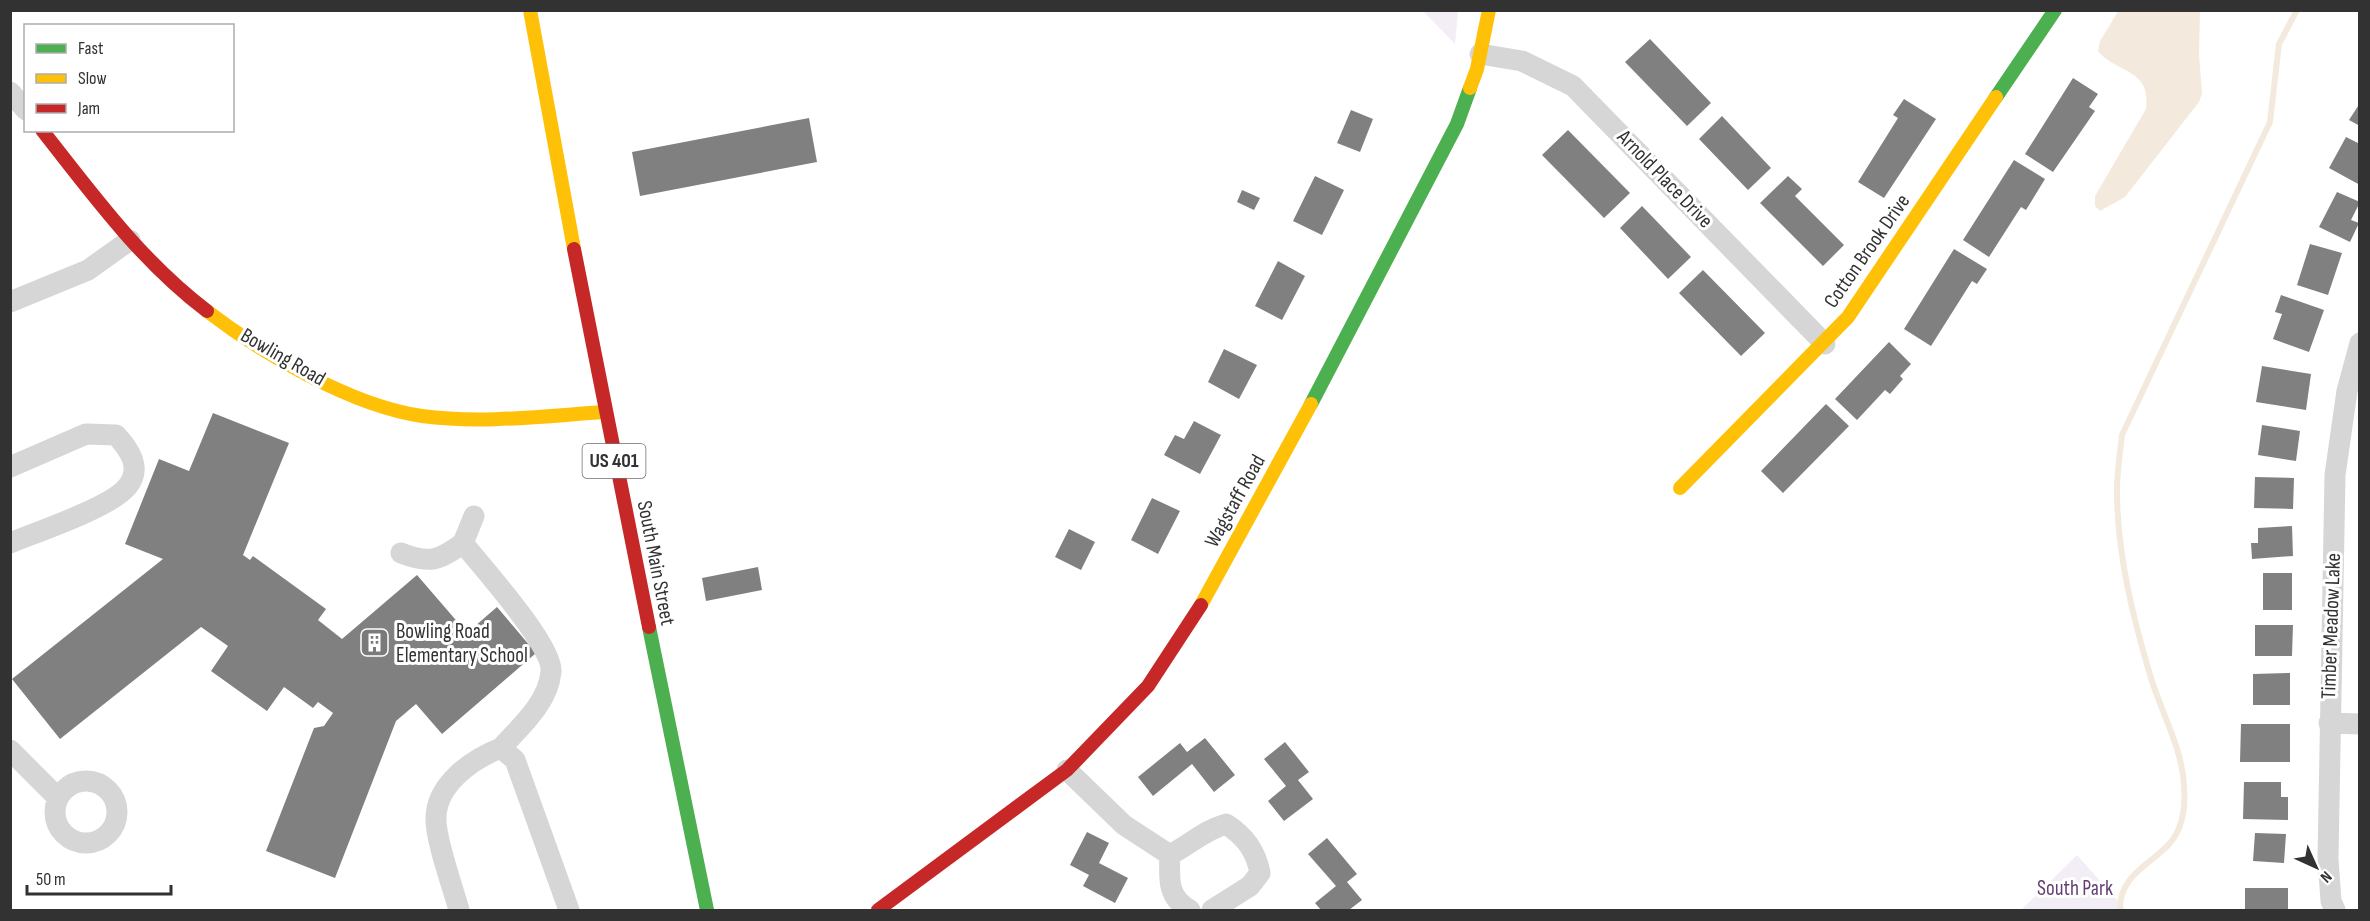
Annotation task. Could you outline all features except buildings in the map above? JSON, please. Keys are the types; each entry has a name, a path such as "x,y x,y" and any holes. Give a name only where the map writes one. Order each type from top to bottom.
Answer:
{"main road":[{"name":"South Main Street","path":"530,10 604,412 707,910"},
{"name":"Wagstaff Road","path":"878,910 1067,770 1148,686 1193,619 1427,186 1457,124 1480,54 1489,10"},
{"name":"Cotton Brook Drive","path":"1680,488 1825,344 1848,317 2055,10"},
{"name":"Bowling Road","path":"44,132 130,240 175,285 244,337 309,375 374,404 430,417 521,417 604,412"}],"street":[{"name":"Arnold Place Drive","path":"1480,54 1522,61 1573,86 1825,344"},
{"path":"10,92 24,108"},
{"path":"10,302 88,270 130,240"},
{"name":"Timber Meadow Lake","path":"2335,910 2331,901 2328,859 2335,475 2347,391 2360,344"},
{"path":"10,467 86,434 116,435 131,450 134,466 128,487 111,500 10,543"},
{"path":"401,554 420,561 444,557 463,543 474,516"},
{"path":"459,910 436,820 439,798 458,774 484,754 501,748 538,707 552,670 542,641 463,543"},
{"path":"2329,723 2360,724"},
{"path":"501,748 515,760 569,910"},
{"path":"10,750 58,798"},
{"path":"1067,770 1124,825 1170,855"},
{"path":"1170,855 1192,843 1210,829 1226,824 1238,832 1257,855 1260,873 1250,886 1212,910"},
{"path":"1170,855 1169,887 1181,906 1190,910"}],"green space":[{"path":"1423,11 1458,11 1455,44"},
{"name":"South Park","path":"2077,855 2126,910 2021,910"}],"shaded area":[{"path":"2119,10 2200,11 2199,54 2202,94 2199,102 2125,197 2100,211 2095,206 2095,196 2146,109 2146,96 2138,78 2105,58 2098,51 2100,41"}],"waterway":[{"path":"2120,910 2122,895 2127,884 2173,839 2181,823 2184,797 2180,759 2144,655 2123,562 2117,490 2122,435 2270,122 2279,44 2297,10"}],"traffic: fast":[{"path":"1996,97 2055,10"},
{"path":"1311,404 1457,124 1470,88"},
{"path":"649,627 707,910"}],"traffic: slow":[{"path":"530,10 574,249"},
{"path":"1470,88 1477,69 1489,10"},
{"path":"1680,488 1848,317 1996,97"},
{"path":"207,311 254,344 309,376 338,390 395,410 422,416 467,419 604,412"},
{"path":"1201,605 1311,404"}],"traffic: jam":[{"path":"44,132 99,203 139,249 183,292 207,311"},
{"path":"574,249 649,627"},
{"path":"878,910 1067,770 1148,686 1201,605"}],"place":[{"name":"Bowling Road Elementary School","path":"375,643"}]}
